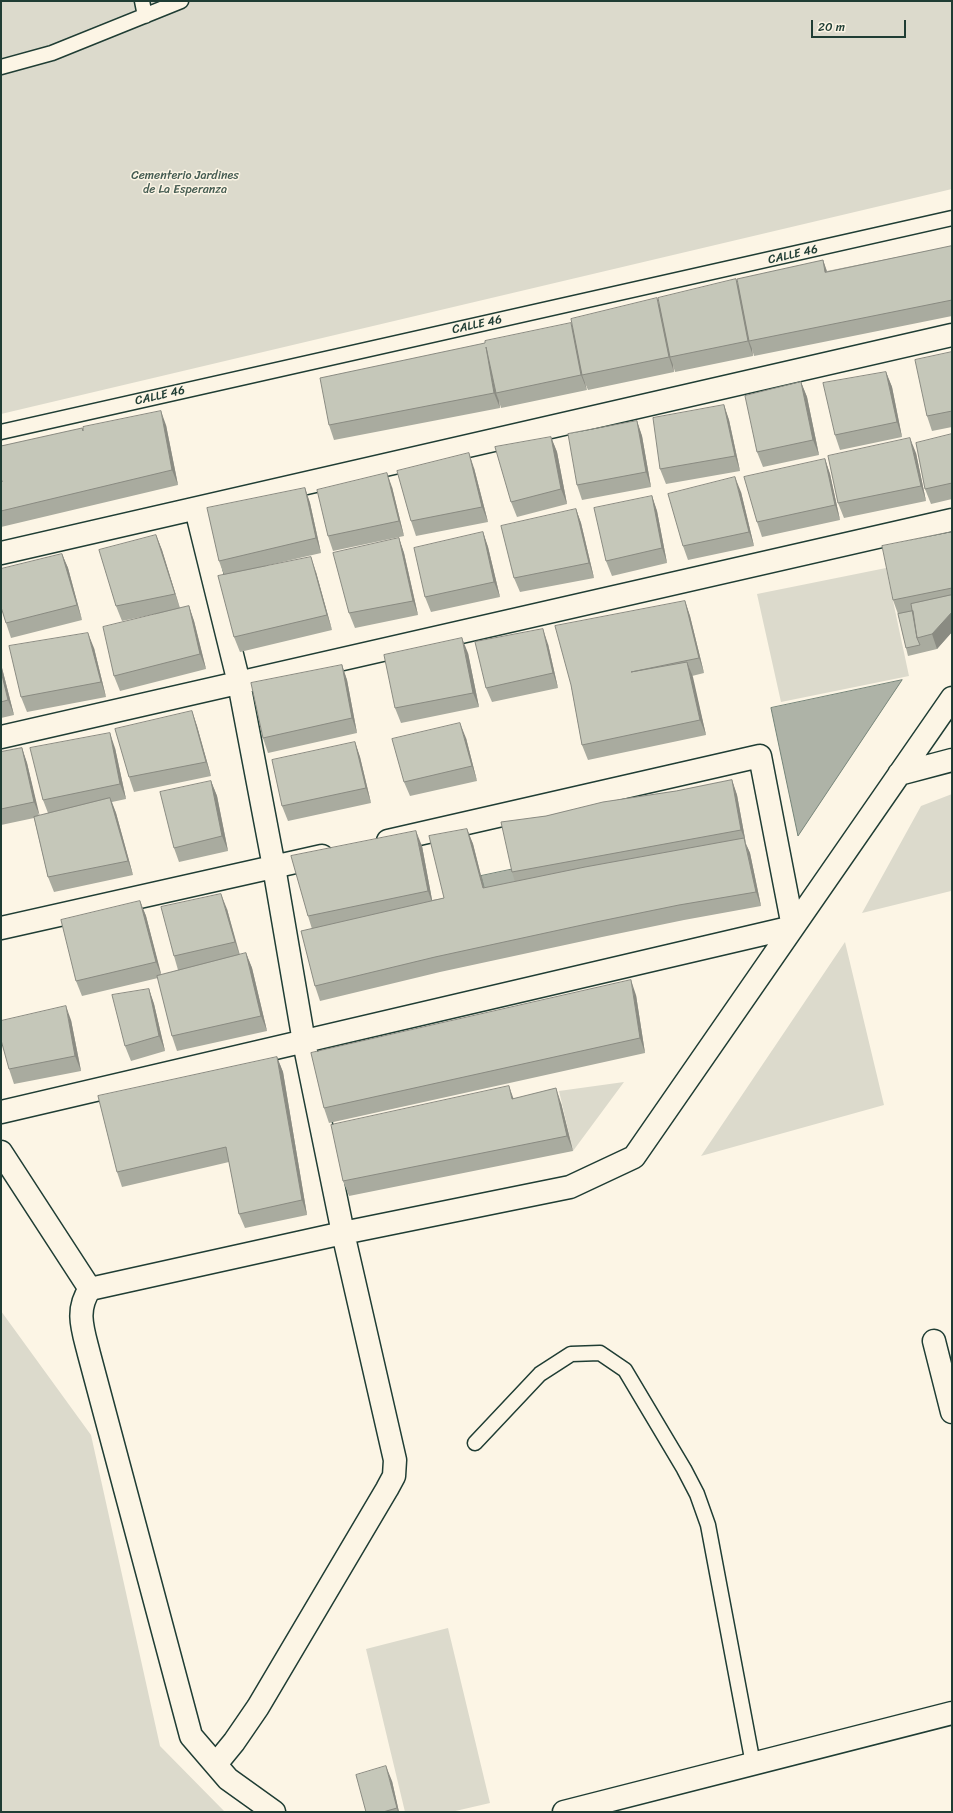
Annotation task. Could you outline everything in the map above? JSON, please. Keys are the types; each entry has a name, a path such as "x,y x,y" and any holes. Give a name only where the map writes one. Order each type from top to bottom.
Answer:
{"street":[{"path":"1,553 952,335"},
{"path":"196,509 239,683 274,867 304,1042 344,1233 395,1460 394,1476 258,1707 234,1742 216,1764"},
{"path":"1,737 952,520"},
{"path":"274,1812 228,1779 191,1736 82,1327 81,1305 84,1297 90,1289 344,1233 570,1187 634,1157 899,774 949,706"},
{"path":"366,846 760,756 793,927"},
{"path":"899,774 952,760"},
{"path":"1,928 343,851"},
{"path":"1,1112 793,927"},
{"path":"1,1152 90,1289"},
{"path":"934,1341 952,1412"},
{"path":"564,1812 952,1713"}],"lane":[{"path":"142,1 145,16"},
{"path":"1,67 52,53 180,1"},
{"name":"CALLE 46","path":"1,432 952,218"},
{"path":"475,1443 540,1374 571,1354 600,1353 625,1370 684,1469 697,1494 708,1525 754,1764"}],"green space":[{"name":"Cementerio Jardines de La Esperanza","path":"1,1 952,1 952,189 1,414"},
{"path":"886,568 909,676 781,702 757,594"},
{"path":"952,794 951,891 862,913 921,806"},
{"path":"845,942 884,1105 701,1156"},
{"path":"624,1082 573,1151 559,1091"},
{"path":"1,1311 91,1435 160,1746 225,1812 1,1812"},
{"path":"448,1628 490,1803 451,1812 405,1812 366,1649"}],"shaded area":[{"path":"902,680 798,836 771,708"},
{"path":"514,869 519,894 488,902 481,876"}],"building":[{"path":"952,246 952,300 749,341 737,279 823,260 825,272"},
{"path":"736,279 748,341 670,357 658,298"},
{"path":"657,298 669,357 582,375 571,319"},
{"path":"571,323 581,375 496,393 486,347 494,393 329,425 320,378"},
{"path":"952,352 952,411 927,416 915,360"},
{"path":"886,372 897,422 835,435 823,383"},
{"path":"801,382 813,440 757,452 745,396"},
{"path":"724,405 735,456 660,469 653,418"},
{"path":"161,411 172,470 1,511 1,446 82,428 83,431 83,427"},
{"path":"637,421 646,472 577,485 568,434"},
{"path":"952,434 952,483 925,489 916,443"},
{"path":"551,437 561,489 511,502 495,447"},
{"path":"910,438 921,486 838,503 828,456"},
{"path":"469,453 482,507 411,521 397,471"},
{"path":"825,459 835,505 757,522 744,477"},
{"path":"387,473 399,521 328,536 317,490"},
{"path":"735,477 749,532 683,546 668,494"},
{"path":"305,488 316,538 219,561 207,508"},
{"path":"652,496 662,548 606,561 594,508"},
{"path":"576,509 589,563 514,578 501,526"},
{"path":"483,532 494,582 425,597 414,548"},
{"path":"952,532 952,588 893,600 882,546"},
{"path":"156,535 175,594 116,606 99,550"},
{"path":"399,538 413,601 349,613 333,553"},
{"path":"62,554 77,605 6,623 1,607 1,569"},
{"path":"311,557 327,615 234,637 218,576"},
{"path":"952,595 952,612 932,634 917,638 911,604"},
{"path":"685,601 699,658 631,672 687,662 700,720 582,745 571,685 555,626"},
{"path":"189,606 200,654 114,676 103,627"},
{"path":"913,611 917,638 920,645 906,648 898,614"},
{"path":"543,629 553,673 486,688 475,642"},
{"path":"88,633 101,682 21,697 9,646"},
{"path":"462,638 473,693 395,708 384,655"},
{"path":"342,665 352,718 263,738 251,683"},
{"path":"1,671 8,700 1,702"},
{"path":"192,711 206,762 129,777 115,729"},
{"path":"460,723 472,766 404,782 392,739"},
{"path":"110,733 120,784 43,800 30,748"},
{"path":"355,742 366,788 282,806 272,760"},
{"path":"22,748 34,802 1,809 1,752"},
{"path":"732,780 741,830 512,872 501,822 546,816 603,802 676,791"},
{"path":"211,781 222,836 174,848 160,792"},
{"path":"110,798 128,861 48,877 34,817"},
{"path":"467,829 483,888 585,867 744,838 756,892 679,905 596,922 435,957 315,986 301,931 444,898 429,836"},
{"path":"416,831 428,891 308,916 291,856"},
{"path":"221,894 235,942 174,956 161,907"},
{"path":"140,901 156,962 76,981 61,920"},
{"path":"246,953 261,1016 172,1036 157,976"},
{"path":"631,980 640,1038 324,1108 311,1053"},
{"path":"149,989 159,1036 125,1046 112,995"},
{"path":"66,1006 75,1056 9,1069 1,1040 1,1021"},
{"path":"277,1057 302,1200 239,1214 226,1147 117,1172 98,1096"},
{"path":"509,1086 512,1099 556,1088 567,1136 343,1181 331,1125"},
{"path":"386,1766 397,1808 383,1812 366,1812 356,1775"}]}
